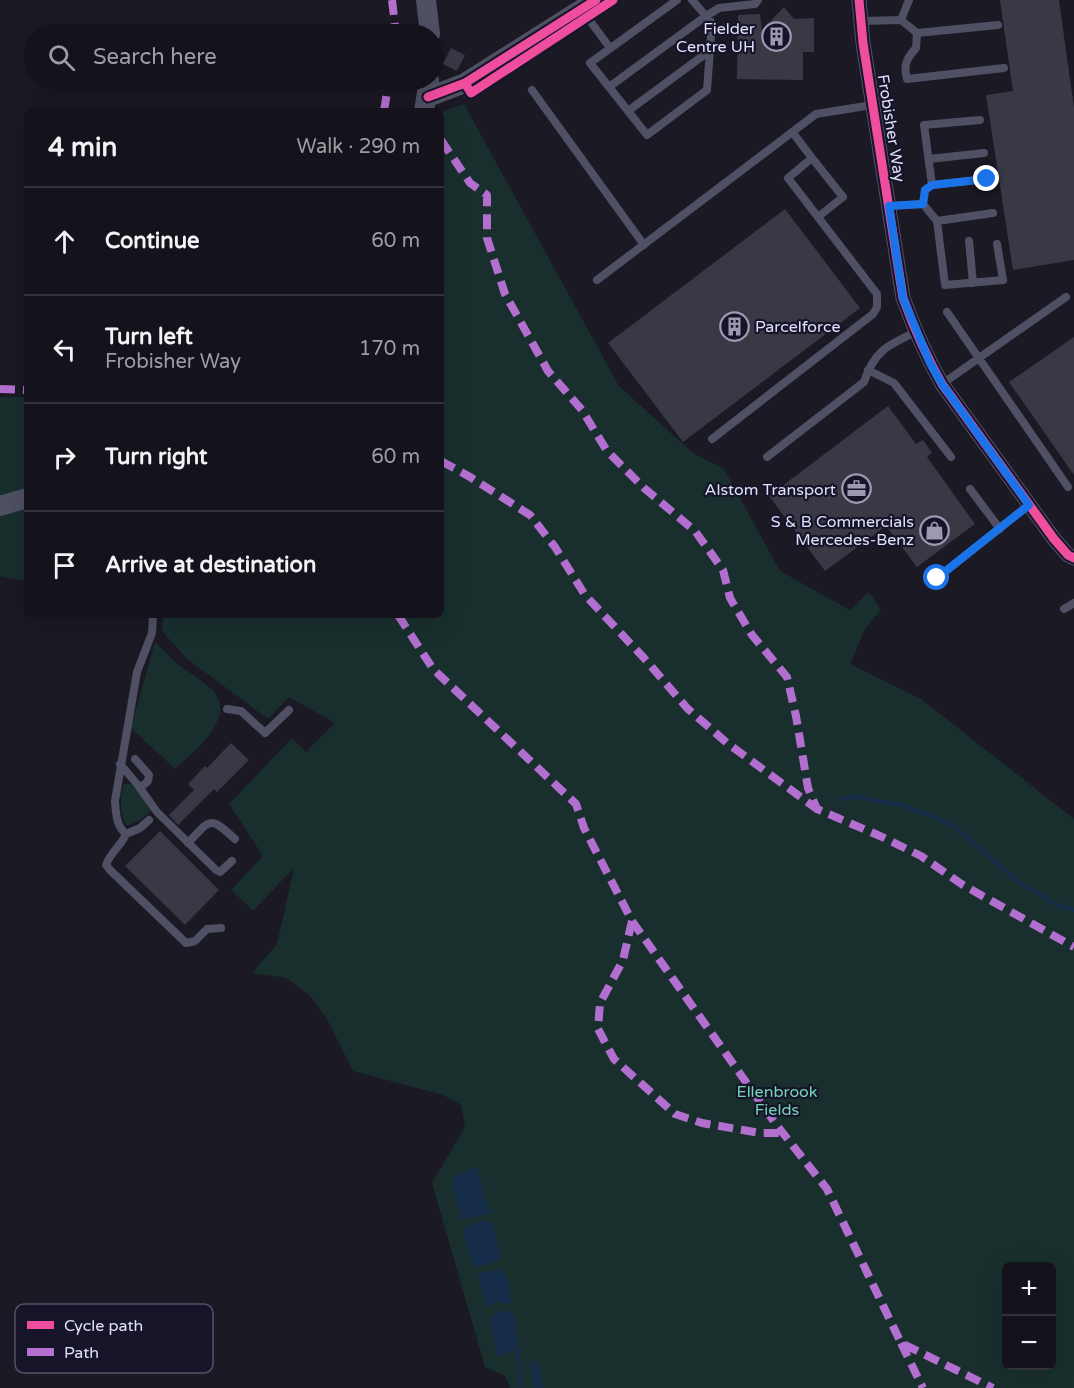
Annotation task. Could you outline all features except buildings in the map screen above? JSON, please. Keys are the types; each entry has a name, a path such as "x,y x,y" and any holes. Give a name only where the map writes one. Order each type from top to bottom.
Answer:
{"street":[{"path":"426,0 429,24"},
{"name":"Frobisher Way","path":"859,0 872,105 903,298 916,332 942,384 1054,539 1068,555 1074,558"},
{"path":"427,96 465,83 589,5"},
{"path":"0,506 24,499"},
{"path":"1054,539 1074,543"}],"lane":[{"path":"677,0 590,63 647,135 707,90 712,49 712,23 692,0"},
{"path":"609,87 706,15 719,8 755,4 758,0"},
{"path":"901,20 909,0"},
{"path":"589,5 610,48"},
{"path":"861,21 901,20 917,33 998,25"},
{"path":"917,33 916,48 906,58 907,79 1004,68"},
{"path":"628,111 712,49"},
{"path":"532,90 644,245"},
{"path":"597,280 816,114 872,105"},
{"path":"932,185 924,125 980,120"},
{"path":"793,133 843,197 818,217"},
{"path":"929,159 984,153"},
{"path":"712,439 873,314 877,307 877,294 788,178 812,158"},
{"path":"987,179 932,185 925,190 923,204 937,221 945,285 1003,280 997,244"},
{"path":"889,206 923,204"},
{"path":"937,221 993,213"},
{"path":"969,241 973,283"},
{"path":"942,384 1066,297"},
{"path":"947,312 1068,487"},
{"path":"767,457 864,382 868,370 883,349 916,332"},
{"path":"868,370 894,384 951,457"},
{"path":"970,489 1000,528"},
{"path":"937,578 1029,505"},
{"path":"1064,609 1074,603"},
{"path":"126,834 120,829 115,801 137,672 152,633 153,618"},
{"path":"227,709 241,711 265,733 289,710"},
{"path":"135,759 149,775 148,780 140,788"},
{"path":"120,764 157,812 219,872 232,861"},
{"path":"149,820 140,828 126,834 121,846 108,858 106,865 186,943 195,941 207,929 221,928"},
{"path":"188,843 207,823 213,822 235,839"}],"green space":[{"name":"Ellenbrook Fields","path":"464,104 619,386 693,453 724,469 780,571 850,610 869,592 881,610 865,629 850,664 921,699 1074,819 1074,1388 510,1388 505,1376 485,1367 432,1183 465,1127 461,1105 443,1095 353,1071 327,1019 311,997 286,978 252,973 277,944 294,868 253,911 231,890 263,856 229,804 292,738 306,752 335,723 289,697 268,719 186,658 162,631 163,618 444,618 444,111"},
{"path":"0,397 24,397 24,580 0,576"},
{"path":"155,642 179,665 207,685 219,700 218,719 211,732 175,769 131,728"},
{"path":"124,784 131,784 136,788 151,811 140,820 127,826 121,805"}],"water":[{"path":"477,1167 490,1214 461,1219 452,1184 456,1175"},
{"path":"482,1221 492,1223 500,1256 499,1261 476,1267 463,1232 467,1226"},
{"path":"501,1270 508,1279 511,1303 504,1304 499,1301 489,1307 486,1305 478,1276 481,1272"},
{"path":"509,1310 515,1316 518,1347 501,1356 497,1355 490,1321 495,1313"},
{"path":"534,1361 538,1362 544,1388 534,1388 530,1365"}],"waterway":[{"path":"839,799 855,797 903,805 952,825 1020,883 1061,907 1074,910"},
{"path":"516,1348 521,1388"}],"marked path":[{"path":"392,0 395,24"},
{"path":"384,108 387,90"},
{"path":"444,144 470,183 487,195 487,238 505,294 548,371 582,410 607,451 644,488 695,531 723,570 730,598 752,635 787,677 808,788 817,809 921,856 963,885 1074,947"},
{"path":"0,389 24,390"},
{"path":"444,463 530,515 555,547 585,595 687,708 727,743 817,809"},
{"path":"400,618 433,669 576,804 584,828 632,921 775,1123 827,1189 901,1343 993,1388"},
{"path":"632,921 623,960 600,1003 598,1029 614,1059 675,1114 702,1123 760,1133 783,1133"},
{"path":"901,1343 923,1388"}],"cycle path":[{"path":"428,97 465,83 596,0"},
{"path":"465,83 471,93 613,0"},
{"path":"859,0 863,43 903,298 907,309 942,384 1054,539 1068,555 1074,558"}],"place":[{"name":"Fielder Centre UH","path":"776,37"},
{"name":"Parcelforce","path":"734,326"},
{"name":"Alstom Transport","path":"857,489"},
{"name":"S & B Commercials Mercedes-Benz","path":"935,530"}],"route":[{"path":"937,578 1029,505 942,384 930,363 903,298 889,206 923,204 925,190 932,185 987,179"}]}
